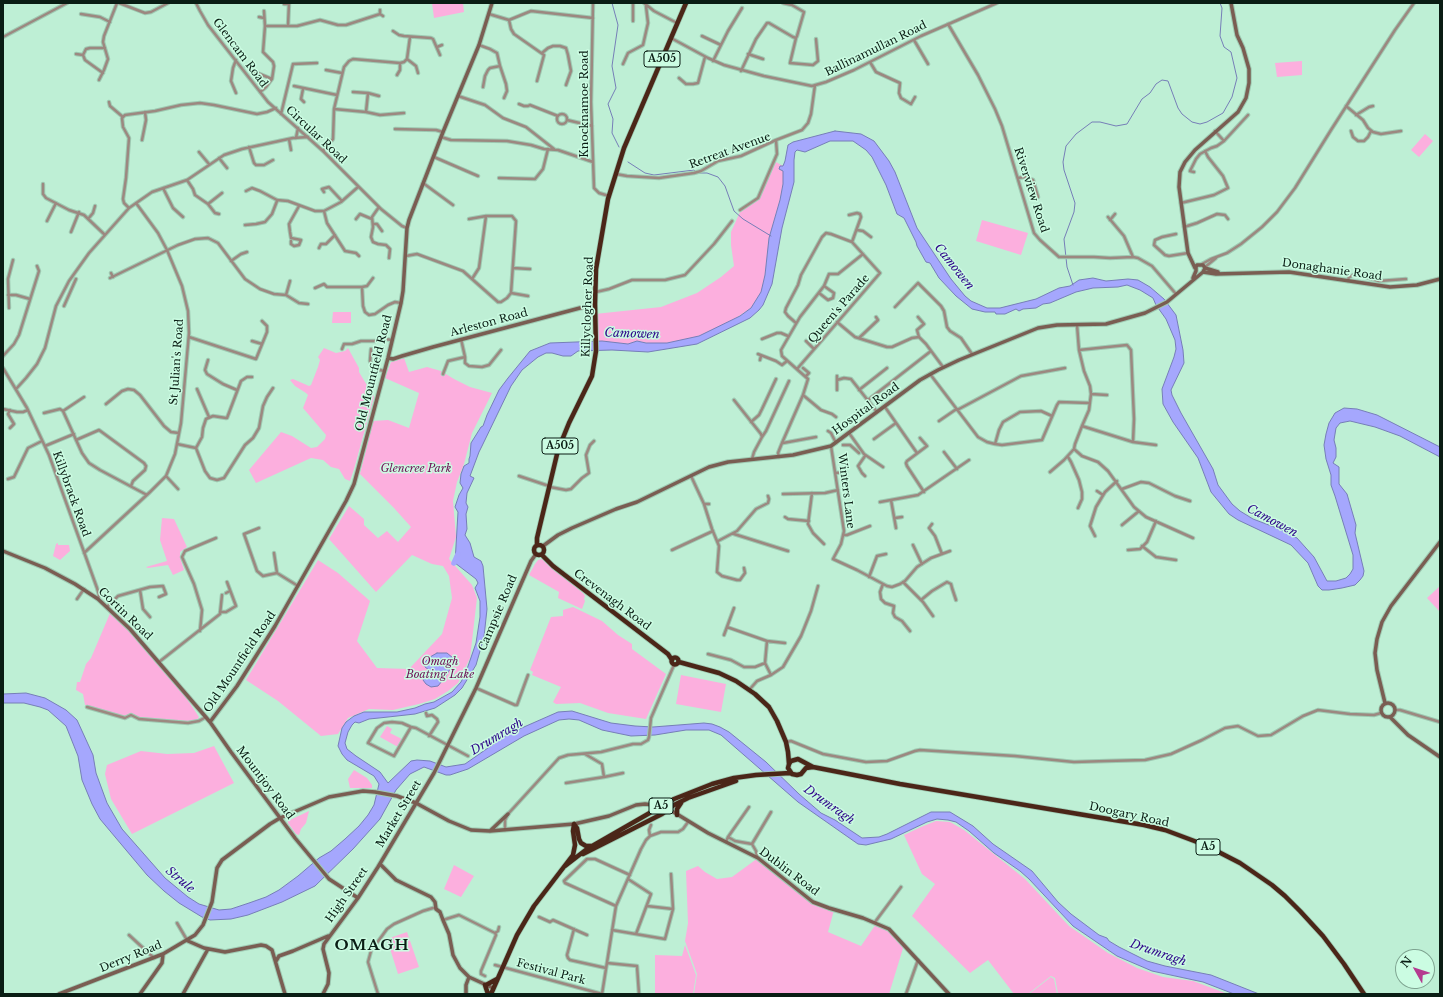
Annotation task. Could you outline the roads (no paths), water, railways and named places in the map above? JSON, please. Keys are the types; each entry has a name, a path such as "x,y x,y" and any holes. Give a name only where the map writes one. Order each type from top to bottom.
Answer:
{"highway":[{"name":"Killyclogher Road","path":"537,545 537,538 563,436 590,381 594,364 596,337 594,304 597,258 609,196 615,174 624,148 686,3"},
{"path":"536,554 542,555 544,552 543,546 537,545"},
{"name":"A505","path":"536,554 534,549 537,545"},
{"name":"Crevenagh Road","path":"542,555 553,566 668,654 673,662"},
{"path":"673,662 676,658 679,662 719,673 750,690 769,707 786,742 789,768"},
{"path":"788,752 796,759 792,760 789,768"},
{"name":"A5","path":"796,759 813,766"},
{"path":"803,763 804,770"},
{"name":"A5","path":"489,994 517,935 534,906 565,866 576,857 674,799 712,784 749,776 782,772 789,768 797,775 813,766"},
{"name":"Doogary Road","path":"813,766 900,784 1144,825 1165,830 1185,838 1223,854 1245,866 1272,885 1300,911 1334,950 1364,994"},
{"path":"576,857 662,814 667,809 683,800 749,776"},
{"path":"677,815 678,806 683,800"},
{"path":"574,824 577,828 581,843 586,846 593,846"},
{"path":"565,866 573,855 576,845 573,831 574,824"},
{"path":"489,994 486,985 497,979"}],"main road":[{"name":"Old Mountfield Road","path":"210,722 237,686 275,626 346,501 354,484 388,358 401,303 406,256 407,228 441,137 479,45 492,3"},
{"path":"1193,279 1196,270 1188,253 1181,203 1179,182 1182,168 1194,150 1233,116 1241,107 1248,92 1249,69 1243,48 1237,35 1232,3"},
{"path":"1190,259 1202,268"},
{"path":"1196,270 1202,268"},
{"path":"1196,270 1202,268"},
{"path":"1176,294 1193,279 1202,268"},
{"name":"Donaghanie Road","path":"1202,268 1221,273 1289,272 1396,287 1417,285 1440,279"},
{"name":"Hospital Road","path":"543,546 558,535 572,528 616,509 637,502 709,467 728,462 793,455 831,446 930,374 972,354 1038,328 1057,325 1106,324 1134,317 1157,308 1176,294"},
{"name":"Arleston Road","path":"388,358 393,359 461,339 594,304"},
{"path":"1385,703 1376,662 1376,646 1382,622 1395,601 1440,542"},
{"name":"Gortin Road","path":"3,550 45,568 98,599 130,629 210,722"},
{"name":"Campsie Road","path":"439,762 476,688 521,583 531,561 536,554"},
{"path":"1385,703 1392,704 1395,710 1393,715 1390,717"},
{"path":"1385,703 1381,706 1381,713 1385,717 1390,717 1408,735 1440,757"},
{"name":"Mountjoy Road","path":"210,722 307,853 329,879 358,898"},
{"name":"Market Street","path":"380,864 439,762"},
{"path":"280,818 328,797 355,792 375,792 397,796 416,803 471,830 490,831 574,824"},
{"name":"Dublin Road","path":"574,824 600,818 645,804 654,804 667,809 688,822 757,858 813,902 875,922 889,929 949,994"},
{"path":"490,831 508,814"},
{"name":"Derry Road","path":"59,994 164,954 188,941 199,932 204,925 212,902 217,868 222,860 259,831 280,818"},
{"path":"380,864 396,880 431,897 435,902 436,908 440,912 448,934 455,961 464,973 493,988"},
{"name":"High Street","path":"328,936 358,898 380,864"},
{"path":"276,961 279,956 328,936"},
{"path":"324,994 328,984 329,973 323,949 328,936"},
{"path":"188,941 208,949 225,952 265,945 272,950 285,994"},
{"path":"183,994 208,949"},
{"path":"140,994 162,963 164,954"},
{"path":"466,994 466,985 470,977"}],"street":[{"path":"3,37 67,3"},
{"path":"99,80 108,59 103,42 104,36 118,3 145,13 151,12 168,3"},
{"name":"Glencam Road","path":"196,3 208,25 260,92 276,108"},
{"name":"Knocknamoe Road","path":"593,3 592,126 594,188 599,193 609,196"},
{"path":"633,3 633,21"},
{"path":"623,64 628,53 643,45 648,23 646,6 644,3"},
{"path":"783,3 792,5 804,12 790,63 814,65 818,61 816,39"},
{"name":"Ballinamullan Road","path":"671,37 713,61 785,81 815,85 826,82 948,24 997,3"},
{"path":"1202,268 1211,259 1218,257 1241,244 1262,227 1277,212 1295,188 1346,106 1414,3"},
{"path":"284,4 289,4 288,26"},
{"path":"646,6 678,23"},
{"path":"713,61 742,8"},
{"path":"260,92 272,79 274,66 273,62 263,50 265,26 264,11"},
{"path":"489,14 509,20 531,11 593,18"},
{"path":"81,14 100,17 110,22"},
{"path":"265,26 297,26 320,20 346,25 380,14"},
{"path":"259,17 264,18"},
{"path":"509,20 514,34 542,53 544,59 537,81"},
{"path":"741,70 748,54 764,26 769,23 793,38 796,38"},
{"name":"Riverview Road","path":"948,24 978,75 1002,126 1034,233 1059,257 1138,258 1152,266 1176,294"},
{"path":"393,31 399,35 431,38 440,55"},
{"path":"702,36 721,45"},
{"path":"407,59 410,37"},
{"path":"914,40 928,64"},
{"path":"437,47 442,45"},
{"path":"479,45 497,53 506,84 507,91 504,98"},
{"path":"542,53 553,46 563,46 566,48 571,71 566,85"},
{"path":"83,55 86,49 105,48"},
{"path":"76,54 83,55"},
{"path":"748,54 763,58"},
{"path":"83,55 85,60 103,73"},
{"path":"679,78 686,84 698,83 706,57"},
{"path":"323,151 333,139 334,109 342,73 344,67 349,61 353,59 400,63 407,59"},
{"path":"407,59 416,66 418,73"},
{"path":"236,60 231,81 236,93"},
{"path":"870,62 876,72 900,83 899,93 902,98 911,104 916,97"},
{"path":"281,114 293,64 318,63"},
{"path":"397,75 400,70 400,63"},
{"path":"249,68 251,64"},
{"path":"246,66 272,79"},
{"path":"483,87 488,70 500,66"},
{"path":"326,70 342,73"},
{"name":"Retreat Avenue","path":"615,174 659,178 694,173 701,171 718,161 741,156 777,142 802,130 808,123 811,114 815,85"},
{"path":"294,86 337,95"},
{"path":"303,89 301,99 304,102"},
{"path":"353,92 368,92 379,96"},
{"path":"366,112 368,92"},
{"path":"458,96 485,105 503,118 526,126 555,150"},
{"path":"109,102 110,106 123,117 123,127 128,138 126,178 123,200 129,208"},
{"name":"Circular Road","path":"123,117 125,115 155,112 181,105 200,103 257,114 276,108 323,151 379,207 402,226 407,228"},
{"path":"519,104 524,106 530,104 558,116 563,114 566,116 566,120"},
{"path":"1346,106 1372,131 1381,134 1401,131"},
{"path":"1356,114 1373,106"},
{"path":"334,109 380,115 404,112"},
{"path":"142,140 146,120 145,112"},
{"path":"1194,172 1190,171 1200,154 1224,141 1248,115"},
{"path":"558,116 557,121 561,124 566,120"},
{"path":"566,120 592,126"},
{"path":"296,138 298,128"},
{"path":"395,129 436,130 443,132"},
{"path":"1351,131 1353,137 1358,141 1364,141 1372,131"},
{"path":"1215,132 1224,141"},
{"path":"16,389 37,364 45,348 56,306 64,289 89,253 129,208 152,192 187,180 224,155 249,147 289,139 308,137"},
{"path":"441,137 451,140 507,141 555,150 593,162"},
{"path":"289,139 291,150"},
{"path":"740,210 758,198 777,154 777,142"},
{"path":"249,147 256,165 264,165 273,160"},
{"path":"499,178 535,179 539,176 543,169 548,149"},
{"path":"1181,203 1214,195 1228,188 1223,176 1205,151"},
{"path":"199,152 209,164"},
{"path":"434,157 478,176"},
{"path":"219,158 227,168"},
{"path":"1018,178 1024,177 1033,180 1038,197"},
{"path":"187,180 195,195 208,204 215,213 219,214"},
{"path":"423,183 453,205"},
{"path":"43,184 44,196 69,210 79,212 105,235"},
{"path":"324,192 322,189 329,187 342,201"},
{"path":"246,191 252,188 277,200 288,201 298,206 315,211 324,211 342,201 358,187"},
{"path":"163,188 173,208 183,217"},
{"path":"208,204 222,193"},
{"path":"245,225 265,222 272,214 277,200"},
{"path":"47,219 56,203"},
{"name":"St Julian's Road","path":"136,203 150,222 167,250 182,286 188,311 188,337 181,423 178,444 166,476"},
{"path":"88,219 93,213 95,206"},
{"path":"291,241 291,244 294,246 299,244 301,240 291,238 289,224 298,206"},
{"path":"379,207 375,211 372,219 373,224 371,237 373,242 386,245 390,249 388,258"},
{"path":"324,211 327,223 345,251 356,253 359,256"},
{"path":"71,232 79,212"},
{"path":"796,322 785,312 798,285 801,275 822,237 826,233 852,242 861,217 860,214 857,213 849,215"},
{"path":"356,219 360,214 372,219"},
{"path":"1115,214 1109,218 1124,236 1133,257"},
{"path":"1184,227 1217,214 1225,215 1228,219"},
{"path":"406,256 417,254 463,271 498,302 504,301 511,293 516,220 512,216 486,216 469,219"},
{"path":"472,279 480,268 486,216"},
{"path":"595,292 609,289 632,280 665,280 684,275 714,244 732,221"},
{"path":"373,224 377,224 382,231"},
{"path":"857,230 863,231 871,237"},
{"path":"1176,234 1162,236 1155,240 1154,245 1165,255 1169,256 1188,253"},
{"path":"319,248 321,244 326,244 335,235"},
{"path":"111,273 112,277 195,238 208,238 218,243 245,279 260,289 274,294 286,295 298,303 308,304"},
{"name":"Queen's Parade","path":"797,369 880,273 852,242"},
{"path":"231,261 248,252"},
{"path":"779,457 778,453 808,382 806,376 782,356 781,353 788,336 796,322 824,286 829,274 838,274 863,254"},
{"path":"8,261 12,261 8,279 9,308"},
{"path":"3,356 14,344 19,335 39,271 38,266"},
{"path":"512,268 530,269"},
{"path":"1348,280 1356,274 1379,281 1404,279"},
{"path":"315,288 324,284 327,287 362,288 368,286 373,278"},
{"path":"64,306 71,291 72,284 76,279"},
{"path":"286,295 290,281"},
{"path":"895,307 918,283 941,306 944,311 947,327 950,331 961,338 972,354"},
{"path":"819,293 828,300 833,298 834,293 824,286"},
{"path":"362,288 363,306 365,312 370,315 375,314 394,302 401,303"},
{"path":"64,289 71,291"},
{"path":"511,293 528,296"},
{"path":"8,295 16,295 30,299"},
{"path":"859,338 878,320 876,317"},
{"path":"918,317 924,324 917,330 919,337 932,351 943,367"},
{"path":"188,337 256,359 267,332 267,326 262,321"},
{"path":"837,322 855,337 888,347 892,347 915,337 919,337"},
{"path":"1050,472 1074,449 1074,444 1090,403 1090,386 1084,372 1079,350 1077,325"},
{"path":"762,339 777,333 788,336"},
{"path":"461,339 465,363 469,366 482,367 489,365 501,350"},
{"path":"342,349 344,344 352,344 361,341 392,340"},
{"path":"252,341 262,344"},
{"path":"806,341 814,349"},
{"path":"1079,350 1127,346 1132,350 1134,419 1133,442"},
{"path":"372,349 370,361 372,366 376,369 384,371"},
{"path":"868,400 932,351"},
{"path":"758,354 782,365 787,361"},
{"path":"760,360 761,356"},
{"path":"443,374 448,361 465,357"},
{"path":"208,360 205,370 207,374 223,384 237,390"},
{"name":"Killybrack Road","path":"3,368 21,397 45,446 60,483 97,588 99,595 98,599"},
{"path":"803,368 809,373 806,376"},
{"path":"859,390 888,368"},
{"path":"939,421 957,409 1021,376 1065,368"},
{"path":"930,374 978,436 987,442 995,444 1002,445 1042,440 1059,402 1090,403"},
{"path":"837,376 837,390"},
{"path":"209,417 227,418 237,390 244,379 252,377"},
{"path":"837,380 848,378 851,379 877,412"},
{"path":"751,422 762,409 776,379"},
{"path":"752,459 789,381"},
{"path":"209,417 204,423 202,437 196,448 205,471 210,478 220,480 224,478 245,445 253,438 259,428 263,406 273,388"},
{"path":"106,404 122,391 128,389 134,390 140,395 164,426 171,432 179,433"},
{"path":"197,389 209,417"},
{"path":"1091,394 1107,395"},
{"path":"803,395 821,410 836,417"},
{"path":"44,413 60,409 63,411 84,397"},
{"path":"734,400 762,437"},
{"path":"885,407 917,453"},
{"path":"3,409 17,412 28,410"},
{"path":"10,410 8,414 14,424 10,428"},
{"path":"63,411 82,453 89,463 147,495"},
{"path":"995,444 1003,422 1020,412 1041,411 1052,416"},
{"path":"874,439 896,423"},
{"path":"1082,426 1133,442 1156,445"},
{"path":"76,440 99,430 144,464 146,466 145,470 131,486"},
{"path":"828,431 831,433 836,443"},
{"path":"849,433 865,456 883,466"},
{"path":"45,446 74,434"},
{"path":"782,443 816,437"},
{"path":"920,438 926,446 906,463 924,492"},
{"path":"8,479 14,477 28,448 42,441"},
{"path":"519,476 566,490 572,489 589,473 586,455 590,445 594,441"},
{"path":"853,447 857,443"},
{"path":"178,444 196,448"},
{"path":"843,445 850,445 859,453"},
{"name":"Winters Lane","path":"831,446 836,473 843,535 841,544 833,559 870,577"},
{"path":"1074,449 1082,456 1098,462 1104,467 1117,481 1139,512 1156,522 1194,538"},
{"path":"944,452 956,469"},
{"path":"865,456 858,466 865,476"},
{"path":"1068,456 1079,480 1082,492 1082,499 1078,508"},
{"path":"880,502 918,495 969,460"},
{"path":"836,473 846,470 846,477"},
{"path":"84,553 166,476 178,489"},
{"path":"691,476 704,504 718,541 719,546 716,566 718,573 722,576 740,580 745,573 744,568"},
{"path":"1095,536 1090,526 1096,507 1103,496 1117,481"},
{"path":"1122,489 1141,482 1149,483 1175,496 1190,501"},
{"path":"783,494 825,493 838,490"},
{"path":"1097,491 1103,496"},
{"path":"812,493 809,522 810,529 824,544"},
{"path":"718,541 733,533 756,509 768,503 768,496"},
{"path":"891,500 896,528"},
{"path":"704,504 709,504"},
{"path":"1122,525 1139,512"},
{"path":"785,517 788,519 809,522"},
{"path":"895,518 902,517"},
{"path":"1128,550 1140,549 1147,542 1156,522"},
{"path":"932,524 929,528 935,536 942,554"},
{"path":"843,535 847,535 870,526"},
{"path":"259,528 244,534 257,571 263,576 277,573 298,586"},
{"path":"672,550 713,531"},
{"path":"733,533 788,551"},
{"path":"200,631 202,610 194,584 182,557 185,551 216,538"},
{"path":"913,545 922,564"},
{"path":"1142,546 1156,557 1176,560"},
{"path":"886,554 877,556 870,577 892,587 903,582 922,564 931,558 950,551"},
{"path":"274,553 277,573"},
{"path":"220,612 226,612 236,606 227,582"},
{"path":"903,582 921,600 933,616"},
{"path":"921,600 947,582 951,584 956,600"},
{"path":"883,584 880,592 880,599 894,606 893,613 895,617 902,621 910,631"},
{"path":"107,607 118,596 150,587 163,586 166,594 159,597"},
{"path":"750,690 757,681 771,675 783,667 801,636 811,611 818,586"},
{"path":"77,599 84,590"},
{"path":"140,590 144,609 150,618"},
{"path":"226,594 230,591"},
{"path":"159,662 220,614 222,595"},
{"path":"724,635 734,608"},
{"path":"727,627 767,641 785,643"},
{"path":"767,641 765,663 771,675"},
{"path":"708,654 731,660 744,667 755,667 765,663"},
{"path":"505,830 505,820 508,814 555,761 568,755 601,752 633,744 641,744 648,740 650,722 673,662"},
{"path":"476,688 517,705 528,675"},
{"path":"87,707 126,718 131,714 138,719 188,723 206,718"},
{"path":"786,742 791,741 823,754 866,762 887,761 916,750 920,750 1015,756 1074,762 1108,762 1145,760 1171,754 1226,728 1238,726 1258,736 1271,735 1303,716 1318,710 1350,714 1374,715 1381,713"},
{"path":"1395,710 1400,710 1440,722"},
{"path":"426,713 427,716 432,715 438,722 430,736"},
{"path":"412,727 394,756 368,742 377,728 384,723 402,723 412,727 448,745 468,756"},
{"path":"585,754 602,764 604,777"},
{"path":"566,783 623,773"},
{"path":"726,842 749,807"},
{"path":"752,844 770,812"},
{"path":"602,994 616,906 646,840 650,836 661,832 678,832 683,829 688,822"},
{"path":"650,836 649,830 651,825"},
{"path":"728,837 735,841 752,844"},
{"path":"752,844 756,851 757,858"},
{"path":"616,906 567,884 564,881 587,859 595,859 630,874"},
{"path":"612,930 664,939 673,909 671,874"},
{"path":"628,878 650,893 636,934"},
{"path":"875,922 901,887"},
{"path":"646,906 673,909"},
{"path":"378,994 368,962 371,951 387,929 394,924 423,911 436,908"},
{"path":"443,920 459,915 495,933"},
{"path":"540,917 550,922 553,920 587,935"},
{"path":"177,923 188,941"},
{"path":"485,976 481,974 481,971 496,935 495,933 498,931 499,927"},
{"name":"Festival Park","path":"574,929 567,955 568,958 606,968"},
{"path":"129,934 154,958"},
{"path":"906,994 918,959"},
{"path":"607,963 637,966 639,994"},
{"name":"Festival Park","path":"495,965 602,994"}],"water":[{"path":"835,131 861,134 874,141 889,161 895,172 917,228 951,279 971,301 987,308 1000,308 1036,299 1059,288 1070,286 1079,280 1093,278 1106,281 1128,279 1138,280 1150,287 1164,299 1176,315 1183,350 1184,363 1171,390 1172,395 1213,469 1218,485 1232,504 1240,511 1253,519 1282,530 1297,538 1314,557 1327,581 1336,581 1346,578 1353,569 1353,555 1331,485 1331,475 1326,459 1324,445 1329,423 1335,413 1344,408 1357,409 1377,415 1440,447 1440,457 1400,436 1375,427 1350,421 1340,423 1336,428 1334,440 1336,457 1333,463 1339,467 1339,484 1347,494 1356,525 1355,533 1364,571 1360,580 1355,585 1322,590 1318,586 1308,563 1291,545 1238,520 1229,514 1211,492 1198,458 1173,422 1163,404 1162,389 1176,349 1175,340 1166,319 1153,298 1140,290 1127,285 1118,287 1093,288 1076,292 1036,308 1023,309 1019,311 1016,309 1005,314 996,314 995,312 985,312 972,309 956,296 939,278 930,263 926,262 904,218 897,214 886,185 872,157 866,150 853,141 830,141 805,152 797,150 795,152 794,182 782,228 772,284 763,305 750,318 697,344 648,352 612,350 578,351 571,356 546,353 538,357 522,370 511,386 479,452 470,476 474,478 467,493 467,529 465,535 470,543 474,557 481,561 483,566 487,609 484,637 476,665 462,688 455,695 435,708 415,714 369,719 359,723 355,722 348,732 345,743 347,749 380,772 388,783 411,761 430,761 446,767 465,764 508,734 558,712 572,711 611,723 635,726 653,727 704,723 712,724 729,732 766,762 821,813 835,820 862,838 879,837 887,834 931,812 950,812 973,826 993,844 1032,871 1058,902 1071,914 1099,935 1107,938 1119,947 1147,961 1211,975 1259,994 1234,994 1203,982 1152,971 1117,956 1073,926 1020,871 994,853 969,831 956,822 937,819 927,822 891,839 866,845 858,844 798,802 721,735 709,730 686,730 655,735 631,736 602,730 579,720 559,720 524,736 468,769 446,775 424,767 410,774 396,790 380,819 353,849 315,886 282,902 248,915 231,919 210,920 202,917 179,903 164,891 147,875 100,819 82,780 78,756 66,726 48,710 40,707 24,703 3,703 3,694 26,693 45,698 66,710 77,720 93,755 96,773 107,803 122,829 165,878 188,897 199,904 219,910 231,909 249,903 266,897 279,890 345,839 359,826 374,805 379,784 374,776 347,760 338,746 342,728 346,722 354,716 364,712 397,712 434,702 452,692 461,682 466,672 476,643 480,617 480,601 475,588 478,583 476,579 455,563 458,512 455,507 463,488 460,483 461,474 464,466 469,463 471,443 483,426 499,390 530,351 550,343 602,341 628,344 637,341 646,343 667,343 699,336 740,316 751,308 761,292 765,275 769,238 783,184 783,171 779,169 780,166 783,166 785,161 788,145 793,142"},
{"path":"437,653 447,653 453,658 453,664 438,686 431,687 423,680 429,670 425,667 425,662"}],"waterway":[{"path":"612,3 618,25 612,66 616,88 608,104 613,119 612,133 619,147"},
{"path":"1073,285 1067,267 1064,239 1074,212 1075,203 1064,170 1063,162 1066,146 1076,134 1092,122 1100,122 1116,126 1127,124 1142,99 1150,93 1156,84 1162,80 1168,81 1178,108 1182,114 1192,122 1200,124 1207,122 1223,113 1232,97 1237,78 1231,52 1224,47 1220,36 1222,8 1220,3"},
{"path":"628,162 645,173 654,175 694,170 696,172"},
{"path":"698,173 707,173 718,177 725,186 734,211 743,219 771,236"},
{"name":"Camowen","path":"454,563 458,554"}],"district":[{"name":"OMAGH","path":"372,946"}],"park label":[{"name":"Glencree Park","path":"416,469"},
{"name":"Omagh Boating Lake","path":"440,668"}],"water label":[{"name":"Drumragh","path":"497,737"},
{"name":"Drumragh","path":"829,805"},
{"name":"Strule","path":"180,880"},
{"name":"Drumragh","path":"1158,953"}]}
